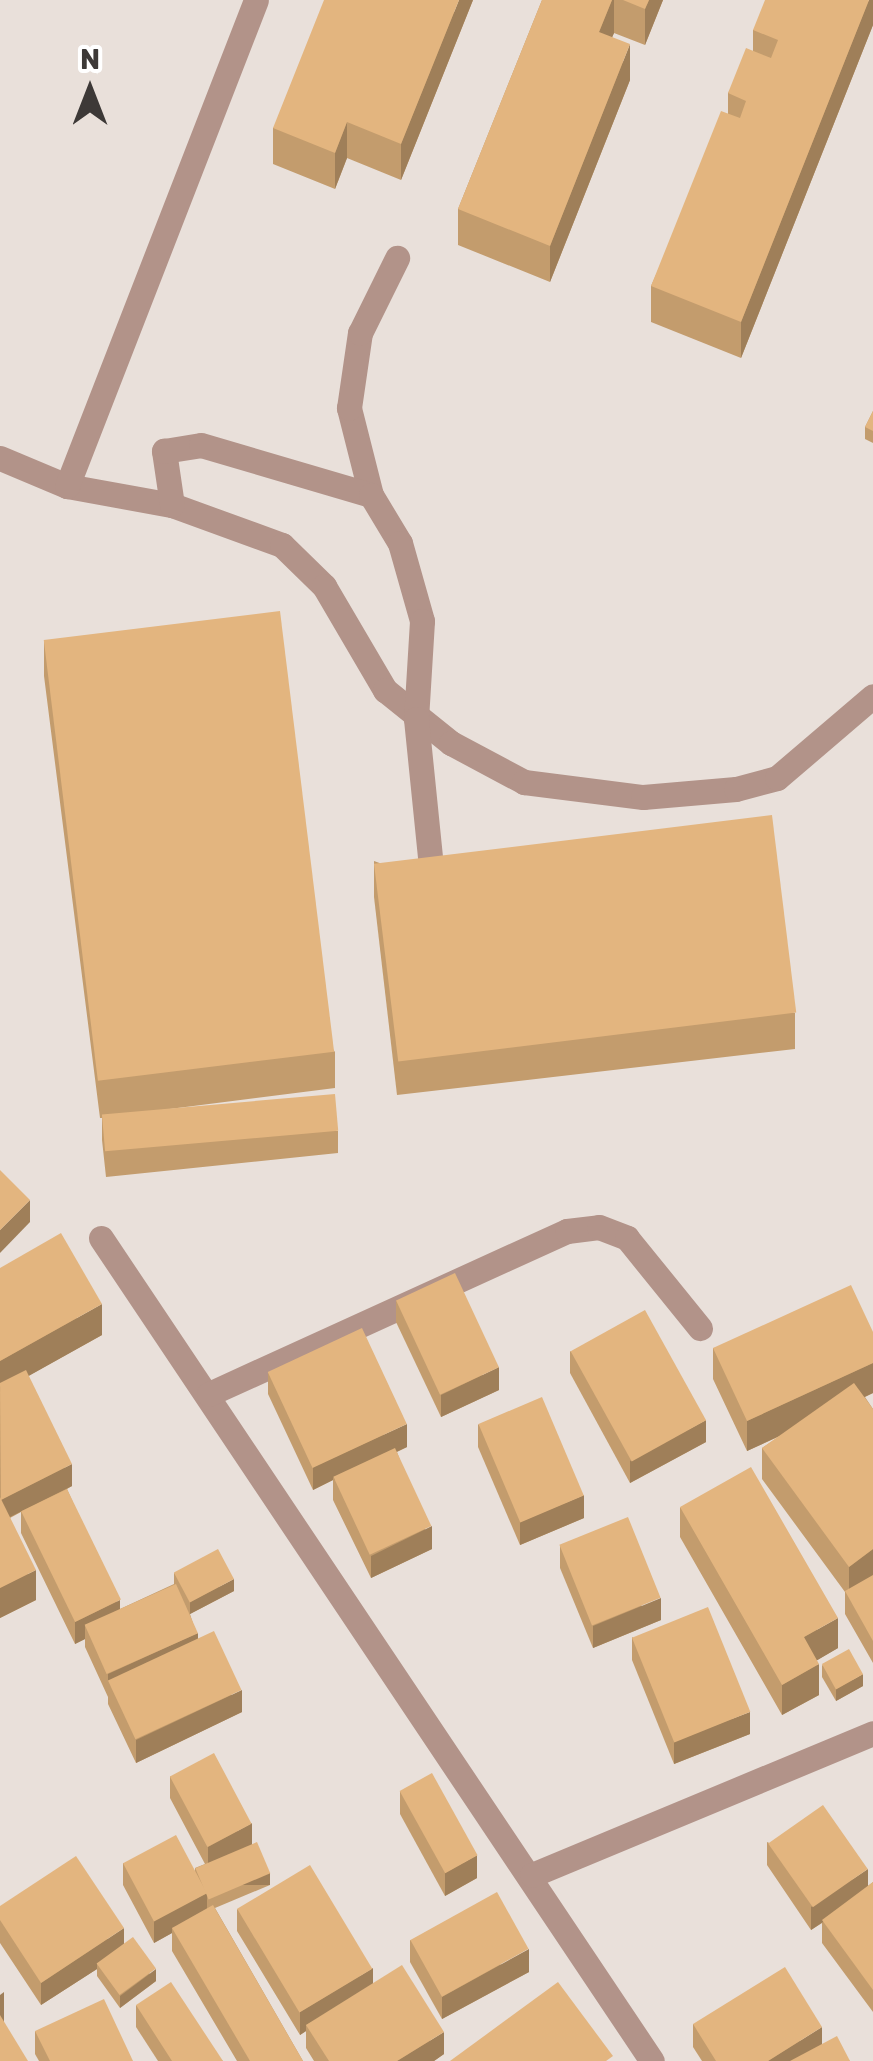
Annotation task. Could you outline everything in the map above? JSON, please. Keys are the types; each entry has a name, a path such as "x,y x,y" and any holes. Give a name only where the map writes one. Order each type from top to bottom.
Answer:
{"street":[{"path":"66,486 256,0"},
{"path":"397,258 360,333 349,408 371,495 400,543 422,621 416,719 430,858"},
{"path":"172,506 164,451 201,445 371,495"},
{"path":"0,458 66,486 172,506 254,531 304,562 385,690 416,719 524,782 694,797 777,778 873,696"},
{"path":"208,1394 567,1231 599,1227 627,1238 700,1328"},
{"path":"101,1238 532,1876 652,2061"},
{"path":"532,1876 873,1733"}],"building":[{"path":"324,0 459,0 401,144 347,122 335,153 273,128"},
{"path":"542,0 612,0 599,32 630,44 550,246 458,209"},
{"path":"623,0 649,0 645,9"},
{"path":"765,0 869,0 741,322 651,286 721,111 740,118 746,101 728,93 746,48 771,58 778,40 753,30"},
{"path":"873,411 873,431 865,427"},
{"path":"280,611 334,1052 98,1081 44,640"},
{"path":"772,815 796,1013 398,1061 374,864"},
{"path":"335,1094 338,1131 105,1151 102,1114"},
{"path":"0,1170 30,1200 0,1230"},
{"path":"61,1233 102,1304 0,1361 0,1268"},
{"path":"455,1273 499,1367 440,1395 396,1300"},
{"path":"851,1285 873,1332 873,1363 747,1421 713,1348"},
{"path":"645,1310 706,1420 632,1461 571,1351"},
{"path":"362,1328 407,1424 313,1468 268,1372"},
{"path":"26,1370 72,1464 1,1500 0,1383"},
{"path":"854,1383 873,1409 873,1549 849,1567 762,1448"},
{"path":"542,1397 584,1495 520,1522 478,1424"},
{"path":"395,1448 431,1526 370,1555 333,1477"},
{"path":"751,1467 838,1618 804,1637 819,1664 782,1685 680,1507"},
{"path":"67,1489 121,1600 75,1622 21,1511"},
{"path":"0,1497 36,1570 0,1588"},
{"path":"628,1517 661,1598 592,1625 559,1545"},
{"path":"218,1549 234,1579 190,1602 174,1572"},
{"path":"873,1575 873,1641 845,1591"},
{"path":"176,1584 198,1633 107,1674 85,1625"},
{"path":"708,1607 750,1712 674,1742 632,1638"},
{"path":"214,1631 241,1690 135,1739 108,1680"},
{"path":"849,1649 863,1674 836,1689 822,1664"},
{"path":"214,1753 252,1824 207,1847 170,1776"},
{"path":"432,1773 478,1855 445,1873 400,1791"},
{"path":"823,1805 868,1869 813,1907 768,1843"},
{"path":"176,1835 207,1893 154,1921 123,1863"},
{"path":"257,1842 270,1873 209,1899 195,1868"},
{"path":"76,1856 124,1928 41,1983 0,1920 0,1906"},
{"path":"310,1865 372,1969 299,2012 237,1909"},
{"path":"873,1882 873,1990 822,1920"},
{"path":"497,1892 529,1949 442,1997 410,1940"},
{"path":"213,1905 303,2061 250,2061 172,1928"},
{"path":"133,1937 156,1969 120,1995 97,1963"},
{"path":"402,1965 444,2032 397,2061 329,2061 306,2025"},
{"path":"785,1967 822,2027 768,2061 716,2061 693,2024"},
{"path":"171,1982 223,2061 172,2061 136,2005"},
{"path":"558,1982 613,2056 606,2061 450,2061"},
{"path":"104,1999 133,2061 50,2061 35,2031"},
{"path":"0,2015 28,2061 0,2061"},
{"path":"837,2036 850,2061 790,2061"}]}
